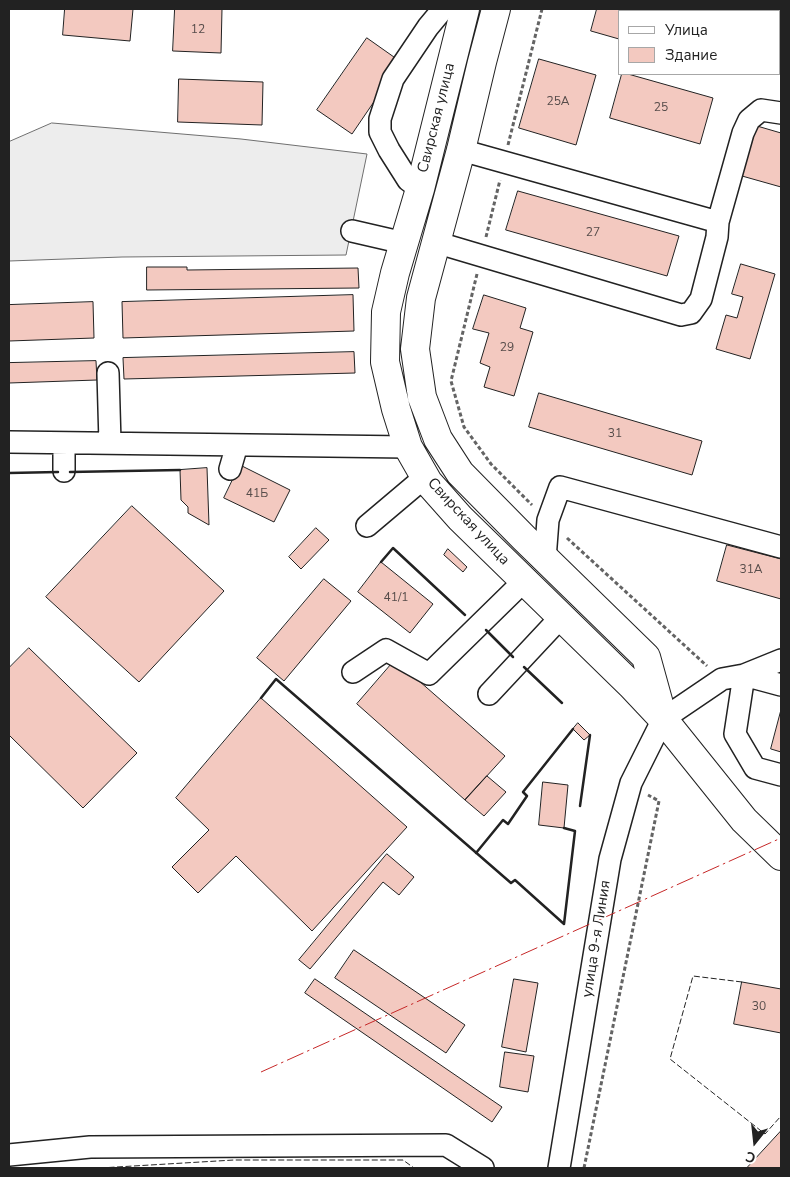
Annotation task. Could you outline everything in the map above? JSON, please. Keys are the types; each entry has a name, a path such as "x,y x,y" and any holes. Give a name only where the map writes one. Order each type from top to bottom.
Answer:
{"highway":[{"name":"Свирская улица","path":"464,9 420,189 395,273 386,312 386,362 396,409 408,447 428,482 460,518 663,718 744,820 781,856"},
{"name":"Свирская улица","path":"496,9 461,150 421,298 415,348 422,397 438,439 460,473 646,657 663,718"}],"street":[{"path":"420,189 408,180 389,150 380,132 380,119 393,79 428,27 443,9"},
{"path":"435,242 681,315 692,313 701,299 717,237 718,222 748,120 761,110 781,113"},
{"path":"461,150 718,222"},
{"path":"352,231 404,242"},
{"path":"108,373 110,443"},
{"path":"9,442 408,447"},
{"path":"64,442 64,471"},
{"path":"230,469 237,444"},
{"path":"367,526 425,477"},
{"path":"546,559 548,520 560,487 781,546"},
{"path":"353,672 386,650 429,674 524,581"},
{"path":"489,694 561,617"},
{"path":"663,718 722,680 744,675 781,660"},
{"path":"744,675 781,685"},
{"path":"744,675 734,734 755,768 781,775"},
{"name":"улица 9-я Линия","path":"559,1168 610,859 631,784 663,718"},
{"path":"9,1155 90,1147 446,1145 483,1168"}],"path":[{"path":"542,9 450,381 464,427 491,464 548,520 722,680"},
{"path":"584,1168 658,802 631,784"}],"shaded area":[{"path":"52,123 241,139 367,154 346,255 122,257 9,261 9,142"}],"building":[{"path":"65,9 133,9 130,41 63,35"},
{"path":"175,9 222,9 221,53 173,51"},
{"path":"597,9 640,9 618,10 618,39 591,31"},
{"path":"367,38 401,62 352,134 317,110"},
{"path":"539,59 596,75 576,145 519,128"},
{"path":"622,75 632,75 713,98 700,144 610,118"},
{"path":"179,79 263,82 262,125 178,122"},
{"path":"757,126 781,133 781,187 742,176"},
{"path":"518,191 679,236 667,276 506,230"},
{"path":"741,264 775,274 750,359 716,349 726,315 737,318 743,297 732,294"},
{"path":"147,267 187,267 187,270 358,268 359,288 147,290"},
{"path":"353,295 354,331 123,338 122,302"},
{"path":"484,295 526,308 520,328 533,332 514,396 484,387 490,367 480,363 489,333 473,329"},
{"path":"93,302 94,338 9,341 9,305"},
{"path":"354,352 355,373 124,379 123,358"},
{"path":"96,361 97,380 9,383 9,363"},
{"path":"539,393 702,441 692,475 529,427"},
{"path":"240,465 290,490 274,522 224,498"},
{"path":"207,468 209,525 188,513 188,507 181,500 180,470"},
{"path":"132,506 224,591 139,682 46,597"},
{"path":"316,528 329,540 301,569 289,557"},
{"path":"727,545 781,559 781,599 717,581"},
{"path":"448,549 467,567 463,572 444,555"},
{"path":"381,562 433,604 410,633 358,592"},
{"path":"324,579 351,601 284,681 257,658"},
{"path":"29,648 137,753 83,808 9,735 9,668"},
{"path":"395,660 505,756 465,800 357,704"},
{"path":"261,698 407,827 312,931 236,856 198,893 172,867 209,830 176,798"},
{"path":"781,710 781,752 771,749"},
{"path":"578,723 590,735 584,740 573,729"},
{"path":"487,776 506,792 484,816 465,800"},
{"path":"543,782 568,785 564,828 539,825"},
{"path":"387,854 414,877 399,895 383,882 310,969 299,960"},
{"path":"354,950 465,1025 446,1053 335,978"},
{"path":"315,979 502,1107 492,1122 305,993"},
{"path":"514,979 538,983 526,1052 502,1047"},
{"path":"742,982 781,989 781,1033 734,1024"},
{"path":"505,1052 534,1056 528,1092 500,1087"},
{"path":"781,1131 781,1168 747,1168"}],"fence":[{"path":"742,982 693,976 670,1059 765,1134 781,1116"},
{"path":"100,1168 234,1160 403,1160 414,1168"}],"wall":[{"path":"70,472 180,470"},
{"path":"9,473 58,472"},
{"path":"381,562 393,548 465,615"},
{"path":"486,630 513,657"},
{"path":"524,667 562,703"},
{"path":"261,698 276,679 511,883 515,880 564,924"},
{"path":"476,853 503,820 508,824 527,796 523,792 573,729"},
{"path":"580,806 590,735"},
{"path":"564,828 575,831 564,924"}],"power":[{"path":"261,1072 781,838"}]}
